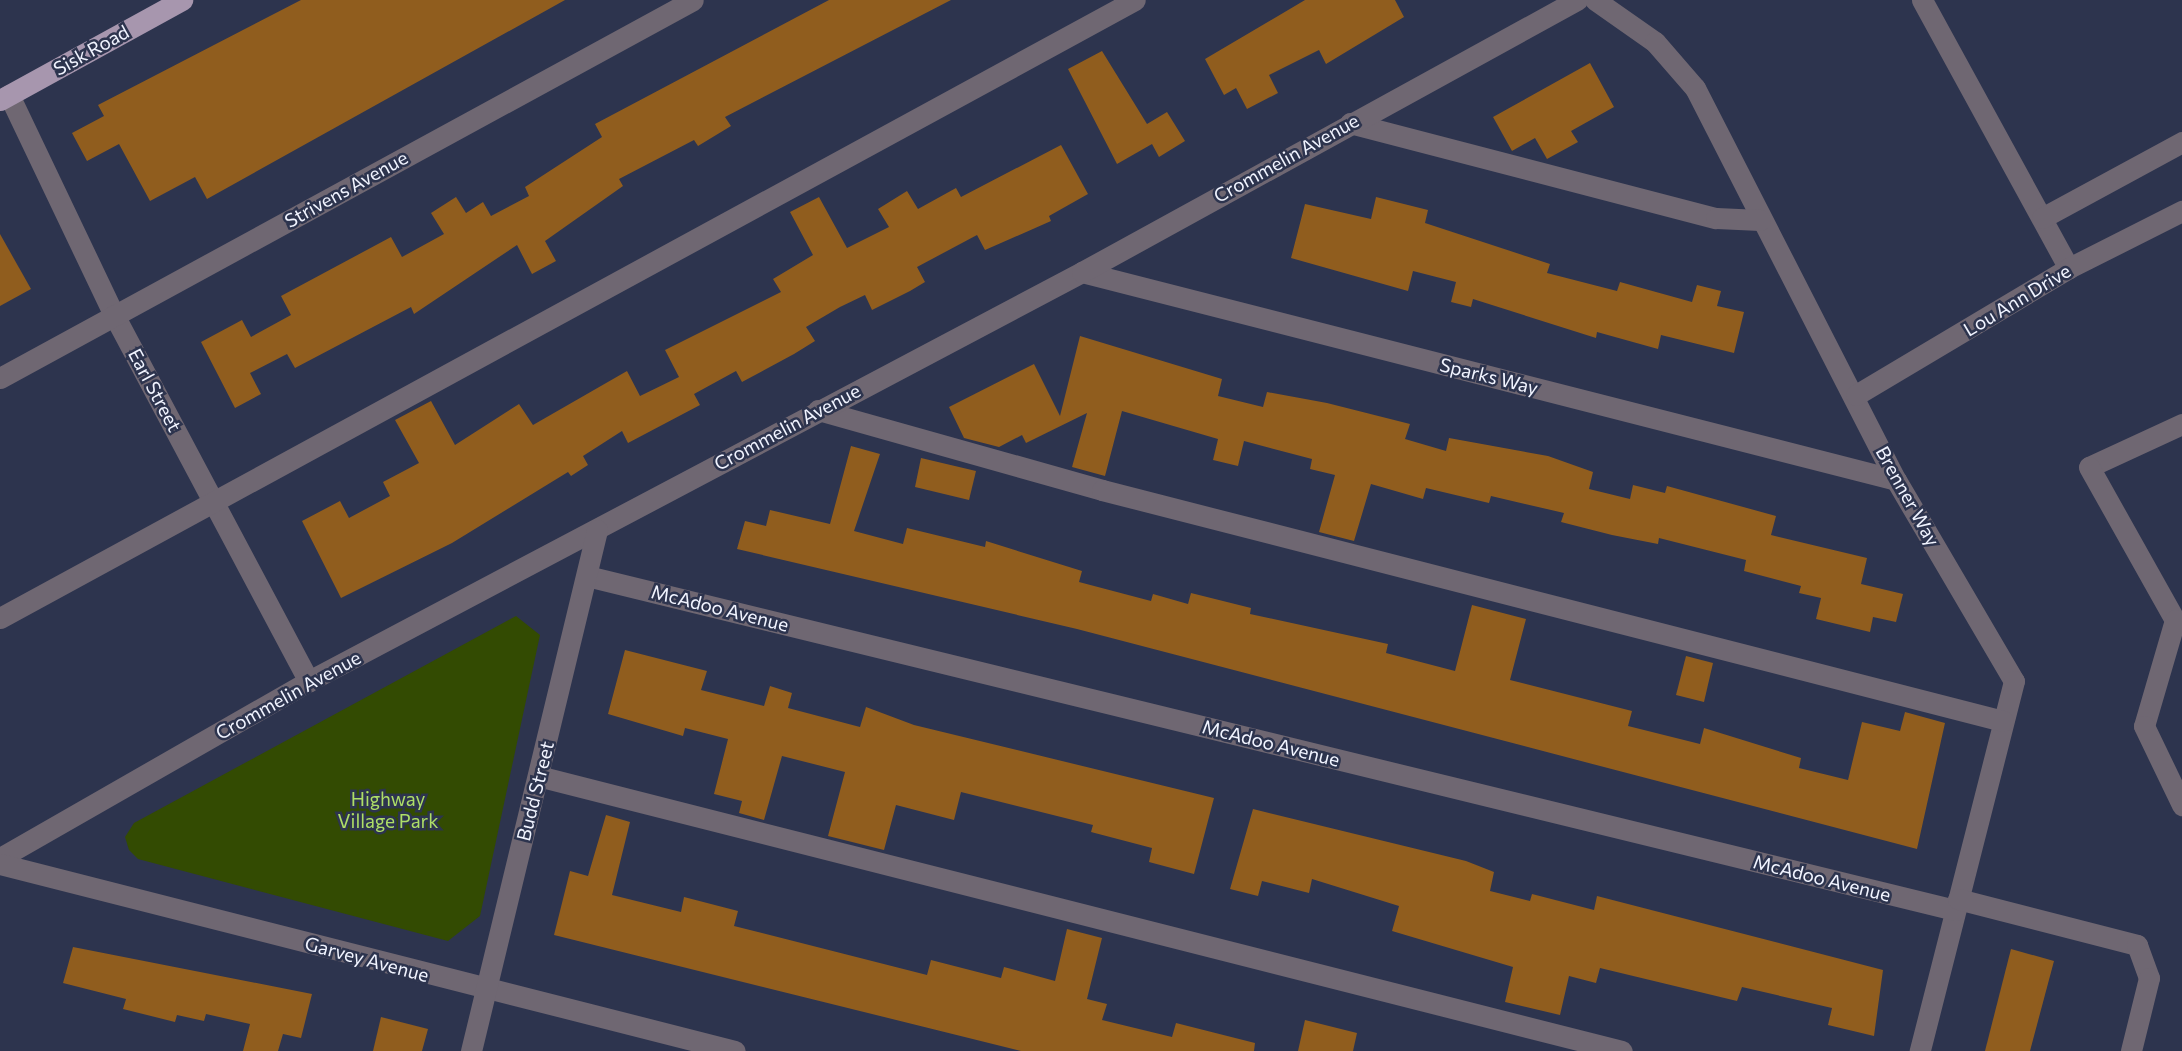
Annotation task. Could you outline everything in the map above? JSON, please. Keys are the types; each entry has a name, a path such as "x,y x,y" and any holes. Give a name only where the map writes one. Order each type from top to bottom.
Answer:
{"main road":[{"name":"Sisk Road","path":"4,97 182,0"}],"street":[{"name":"Strivens Avenue","path":"0,378 693,0"},
{"path":"0,618 1135,0"},
{"name":"Crommelin Avenue","path":"0,858 309,681 1082,272 1350,122 1577,0"},
{"path":"1922,0 2069,268"},
{"name":"Brenner Way","path":"1605,2 1679,63 1760,220 1856,395 1896,480 2014,681 1920,1051"},
{"name":"Earl Street","path":"4,97 114,315 309,681"},
{"path":"1350,122 1716,218 1760,220"},
{"path":"2042,218 2182,142"},
{"name":"Lou Ann Drive","path":"1856,395 2069,268 2182,211"},
{"name":"Sparks Way","path":"1082,272 1896,480"},
{"path":"818,410 1102,490 2003,721"},
{"path":"2182,424 2089,467 2175,620 2144,726 2182,805"},
{"name":"Budd Street","path":"471,1051 597,530"},
{"name":"McAdoo Avenue","path":"587,576 1956,905 2137,945 2149,978 2131,1051"},
{"path":"538,776 1622,1051"},
{"name":"Garvey Avenue","path":"0,864 486,990 736,1051"}],"green space":[{"name":"Highway Village Park","path":"516,616 540,635 480,916 448,941 138,859 129,850 125,837 134,823"}],"building":[{"path":"301,0 565,0 207,199 195,177 150,201 119,144 87,161 72,133 104,116 98,105"},
{"path":"829,0 951,0 725,117 731,126 698,146 694,140 619,179 623,186 545,241 556,261 532,274 517,245 414,314 411,307 295,368 287,354 250,373 261,394 235,408 201,342 242,320 251,337 291,315 281,296 391,237 402,257 444,234 431,213 456,197 466,213 483,202 491,216 529,196 525,187 602,137 595,124"},
{"path":"1305,0 1395,0 1404,17 1326,64 1319,50 1269,75 1278,93 1247,109 1236,88 1224,95 1205,59"},
{"path":"1102,51 1147,124 1167,112 1185,141 1159,157 1152,144 1117,164 1068,69"},
{"path":"1590,63 1614,107 1571,131 1578,142 1547,159 1535,138 1512,151 1493,117"},
{"path":"1061,145 1088,194 1049,216 1051,221 985,250 977,235 917,267 925,282 910,291 872,310 865,295 840,307 806,327 815,341 794,354 742,382 736,371 694,394 700,405 628,443 622,431 583,456 588,465 571,476 568,472 452,543 341,598 302,521 340,501 349,518 390,496 383,482 419,463 395,420 431,401 455,445 519,404 533,425 627,371 640,396 679,377 665,350 781,292 773,279 813,255 790,212 819,197 847,248 889,227 878,209 907,191 918,209 956,188 961,197"},
{"path":"1376,197 1428,210 1425,223 1550,264 1547,273 1617,291 1620,282 1692,302 1697,285 1721,291 1717,306 1744,312 1734,353 1661,335 1658,349 1597,332 1596,338 1473,299 1471,307 1451,302 1456,282 1413,271 1408,291 1291,258 1305,204 1371,219"},
{"path":"0,234 31,289 0,306"},
{"path":"1080,336 1222,379 1218,396 1263,407 1267,392 1327,403 1410,424 1405,439 1446,451 1449,438 1548,456 1593,472 1589,489 1630,499 1633,485 1665,493 1667,486 1776,516 1771,535 1867,558 1861,584 1903,594 1896,622 1873,617 1870,632 1816,619 1821,598 1799,593 1801,586 1744,571 1746,560 1659,538 1658,544 1612,535 1561,522 1564,513 1491,496 1489,503 1426,488 1423,499 1371,484 1354,541 1319,532 1335,475 1310,469 1312,459 1244,441 1238,466 1213,460 1218,439 1122,411 1105,476 1072,467 1087,413 1026,443 1022,435 999,447 964,438 949,407 1034,364 1060,416"},
{"path":"851,446 880,454 854,531 903,544 907,528 985,547 986,541 1082,571 1079,582 1151,601 1153,594 1188,604 1191,593 1251,608 1250,614 1388,644 1386,653 1455,671 1472,605 1526,619 1510,680 1632,711 1628,726 1700,744 1704,728 1801,758 1799,768 1848,780 1862,722 1900,731 1905,712 1945,723 1917,849 1077,629 737,549 745,521 766,526 770,510 830,524"},
{"path":"921,458 976,471 969,500 915,487"},
{"path":"625,650 707,671 701,690 764,706 770,686 792,693 788,708 860,727 866,707 914,725 1214,798 1194,874 1149,862 1152,848 1091,832 1093,825 961,792 954,820 896,805 884,850 828,836 845,772 782,756 764,820 739,813 742,801 714,794 728,739 685,728 683,736 608,714"},
{"path":"1686,656 1713,663 1704,702 1676,695"},
{"path":"1253,809 1466,861 1494,872 1490,891 1530,901 1532,894 1594,910 1597,896 1883,970 1874,1036 1828,1025 1832,1008 1742,987 1737,1001 1600,968 1596,983 1569,976 1560,1015 1505,1002 1513,967 1392,931 1399,906 1312,879 1309,893 1262,881 1258,896 1230,889"},
{"path":"606,815 630,822 612,895 681,912 684,897 738,911 734,926 927,975 931,960 1001,978 1004,967 1055,981 1067,929 1102,938 1087,999 1107,1004 1102,1020 1172,1037 1176,1023 1255,1043 1254,1051 1021,1051 554,935 570,871 588,876"},
{"path":"73,947 312,994 301,1038 283,1034 278,1051 243,1051 250,1024 206,1014 204,1021 177,1015 175,1022 123,1009 126,999 63,983"},
{"path":"2011,949 2054,961 2030,1051 1985,1051"},
{"path":"381,1017 428,1029 422,1051 373,1051"},
{"path":"1305,1020 1357,1033 1353,1051 1298,1051"}]}
